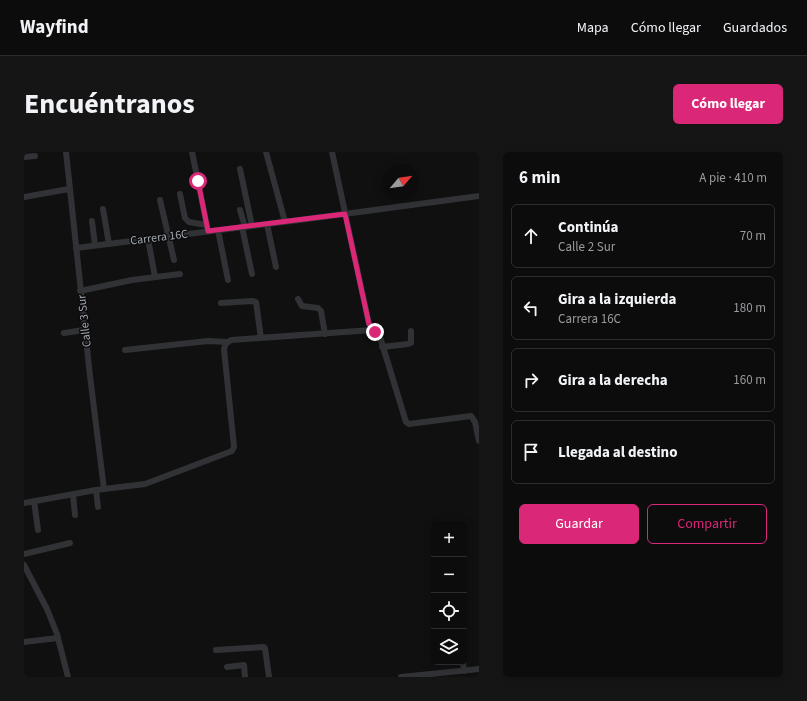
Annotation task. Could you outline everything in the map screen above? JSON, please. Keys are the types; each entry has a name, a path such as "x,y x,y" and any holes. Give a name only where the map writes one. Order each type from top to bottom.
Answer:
{"street":[{"name":"Calle 3 Sur","path":"66,152 84,330 104,490"},
{"path":"180,194 185,218 189,222 207,228 192,152"},
{"path":"266,152 285,222"},
{"path":"332,152 369,324 372,330 380,338 407,424 471,416 475,422 479,441"},
{"path":"24,157 36,156"},
{"path":"240,169 252,226"},
{"path":"24,197 69,189"},
{"name":"Carrera 16C","path":"76,248 168,236 207,228 218,230 252,226 479,196"},
{"path":"160,200 174,260"},
{"path":"103,209 109,244"},
{"path":"240,210 252,274"},
{"path":"92,221 95,245"},
{"path":"267,224 276,267"},
{"path":"218,230 228,280"},
{"path":"148,239 155,277"},
{"path":"80,290 180,274"},
{"path":"298,299 302,306 318,308 321,311 325,334"},
{"path":"221,303 256,302 261,338"},
{"path":"64,333 84,330"},
{"path":"125,350 208,341 228,342 261,338 372,330"},
{"path":"382,346 411,343 411,331"},
{"path":"24,503 96,490 145,484 232,451 234,449 224,350 228,342"},
{"path":"96,490 98,507"},
{"path":"73,495 75,515"},
{"path":"34,502 38,530"},
{"path":"24,554 70,543"},
{"path":"24,565 47,609 58,638 68,677"},
{"path":"24,642 58,638"},
{"path":"216,650 264,647 269,677"},
{"path":"227,667 244,665 245,677"},
{"path":"463,665 464,671"},
{"path":"401,677 442,675 479,670"}],"route":[{"path":"198,181 208,231 345,214 369,324 375,332"}]}
